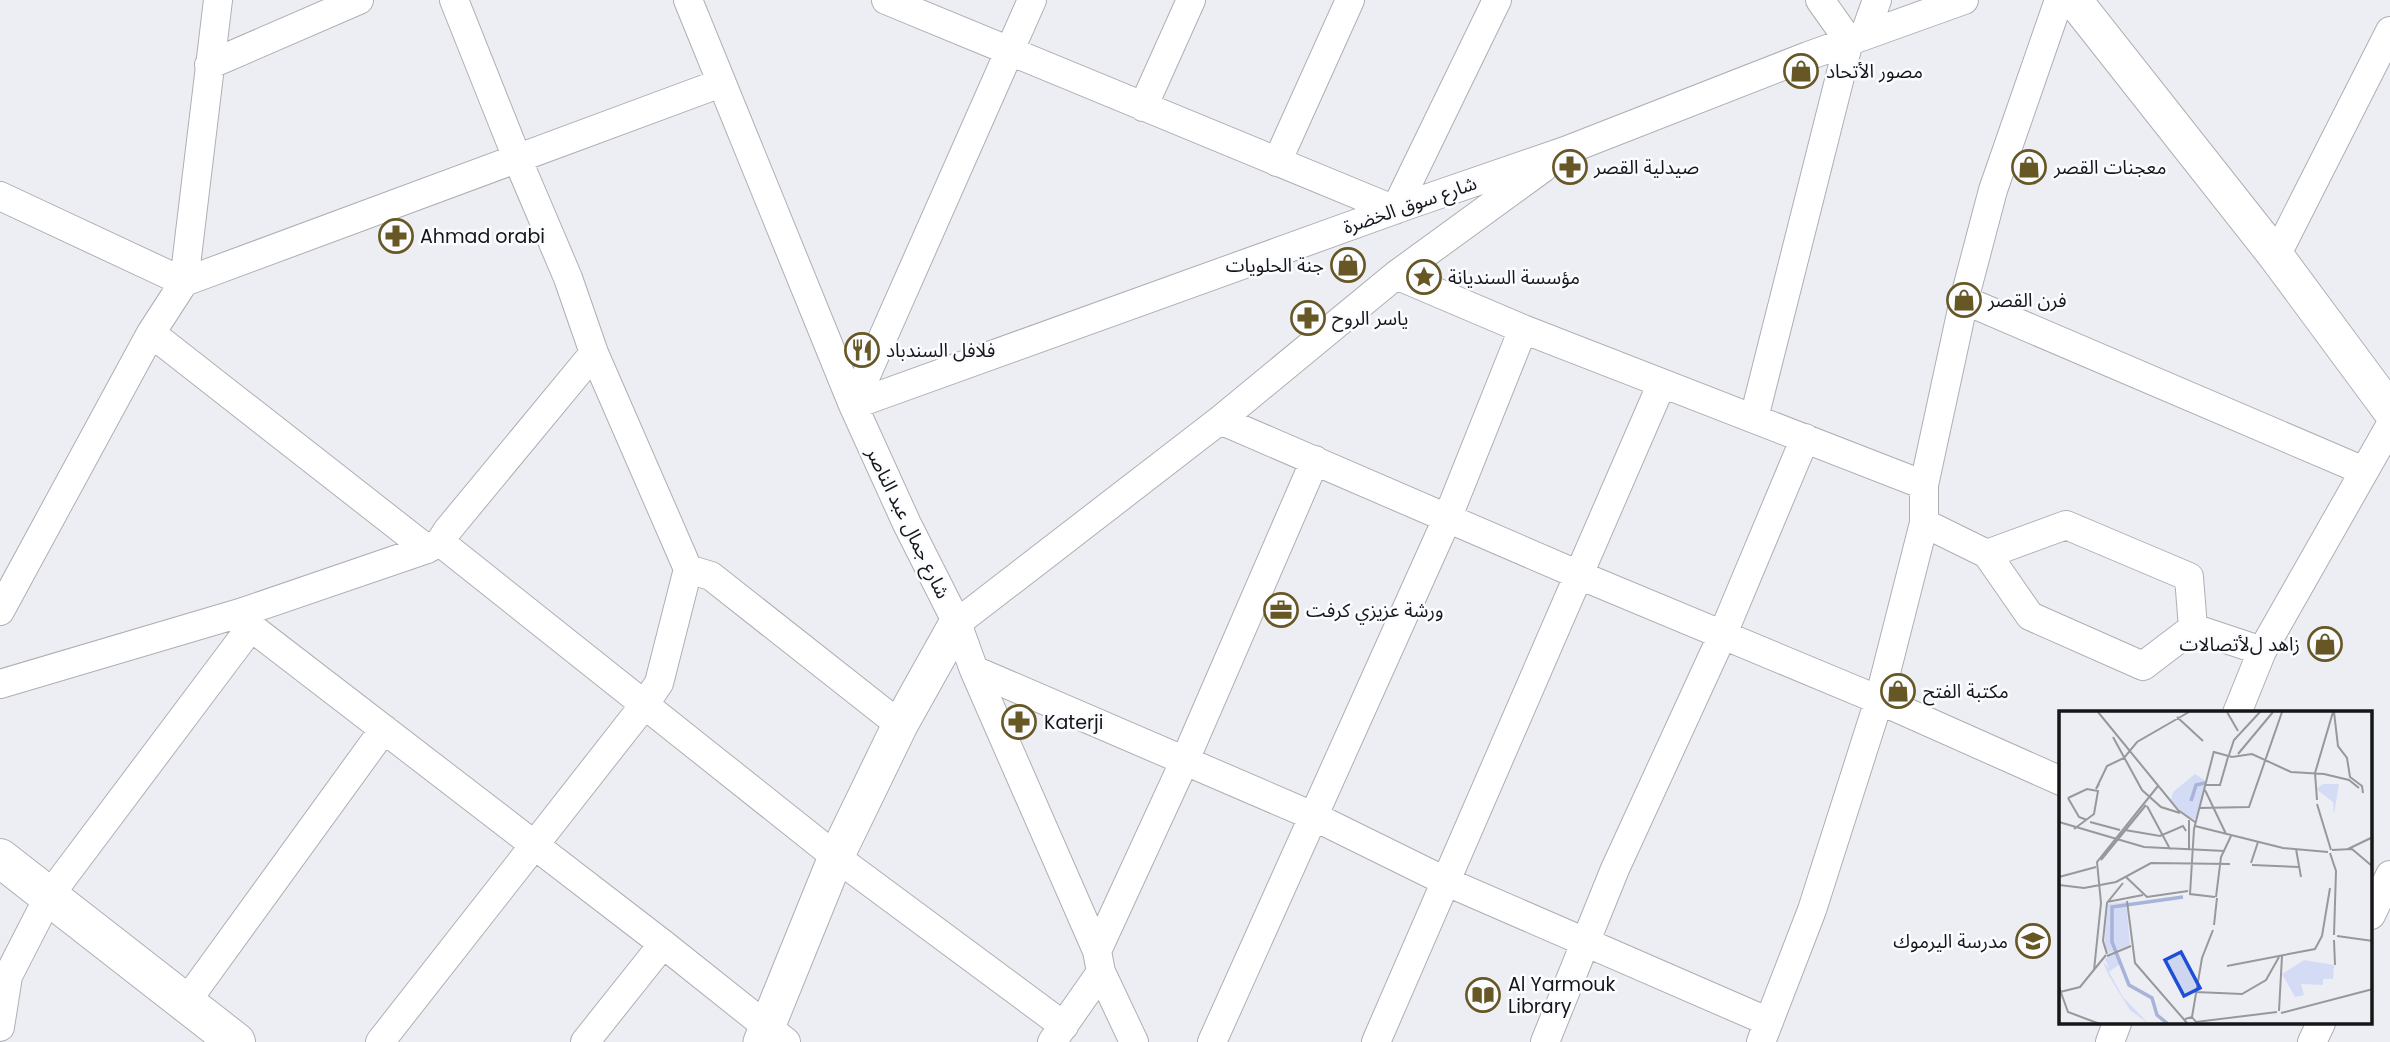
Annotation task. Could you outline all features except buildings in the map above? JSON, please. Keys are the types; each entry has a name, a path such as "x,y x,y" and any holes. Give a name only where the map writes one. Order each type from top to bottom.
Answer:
{"main road":[{"path":"0,858 236,1042"}],"street":[{"path":"0,611 151,332 184,282 218,0"},
{"path":"209,65 359,0"},
{"path":"380,1042 659,683 688,569 594,353 568,278 454,0"},
{"name":"شارع جمال عبد الناصر","path":"688,0 853,405 907,524 957,623 974,670 1134,1042"},
{"path":"886,0 1395,210 1497,0"},
{"path":"853,405 1032,0"},
{"path":"1143,107 1191,0"},
{"path":"1277,162 1350,0"},
{"path":"1820,0 1856,38"},
{"path":"1754,418 1856,38 1877,0"},
{"name":"شارع سوق الخضرة","path":"853,405 1565,151 1856,38 1964,0"},
{"path":"974,670 1313,816 1447,882 1586,942 1765,1032 1812,910 1879,700 1924,523 1924,485 1964,300 1993,190 2059,0"},
{"path":"2074,0 2276,256 2390,411"},
{"path":"2276,256 2390,31"},
{"path":"0,196 184,282 721,83"},
{"path":"246,620 663,944 771,1037 836,857 900,725 957,623 1220,420 1396,275 1565,151"},
{"path":"1396,275 1523,329 1924,485"},
{"path":"1964,300 2364,471"},
{"path":"1212,1042 1447,519 1523,329"},
{"path":"151,332 645,704 1058,1034 1099,961 1315,460"},
{"path":"0,684 246,620 434,545 594,353"},
{"path":"1376,1042 1662,383"},
{"path":"1220,420 2059,779"},
{"path":"2238,711 2262,651 2390,425"},
{"path":"1545,1042 1615,869 1721,636 1805,438"},
{"path":"1924,523 1987,554 2030,616 2143,666 2193,628"},
{"path":"1987,554 2066,525 2189,577 2193,628"},
{"path":"688,569 711,576 900,725"},
{"path":"0,1027 8,976 49,896 246,620"},
{"path":"2193,628 2262,651"},
{"path":"186,1002 384,729"},
{"path":"2376,911 2390,874"},
{"path":"585,1042 663,944"},
{"path":"2110,1042 2117,1024"},
{"path":"2312,1042 2321,1024"}],"place":[{"name":"مصور اﻷتحاد","path":"1801,71"},
{"name":"صيدلية القصر","path":"1570,167"},
{"name":"معجنات القصر","path":"2029,167"},
{"name":"Ahmad orabi","path":"396,236"},
{"name":"جنة الحلويات","path":"1348,265"},
{"name":"مؤسسة السنديانة","path":"1424,277"},
{"name":"فرن القصر","path":"1964,300"},
{"name":"ياسر الروح","path":"1308,318"},
{"name":"فلافل السندباد","path":"862,350"},
{"name":"ورشة عزيزي كرفت","path":"1281,610"},
{"name":"زاهد لﻷتصالات","path":"2325,644"},
{"name":"مكتبة الفتح","path":"1898,691"},
{"name":"Katerji","path":"1019,722"},
{"name":"مدرسة اليرموك","path":"2033,941"},
{"name":"Al Yarmouk Library","path":"1483,995"}]}
